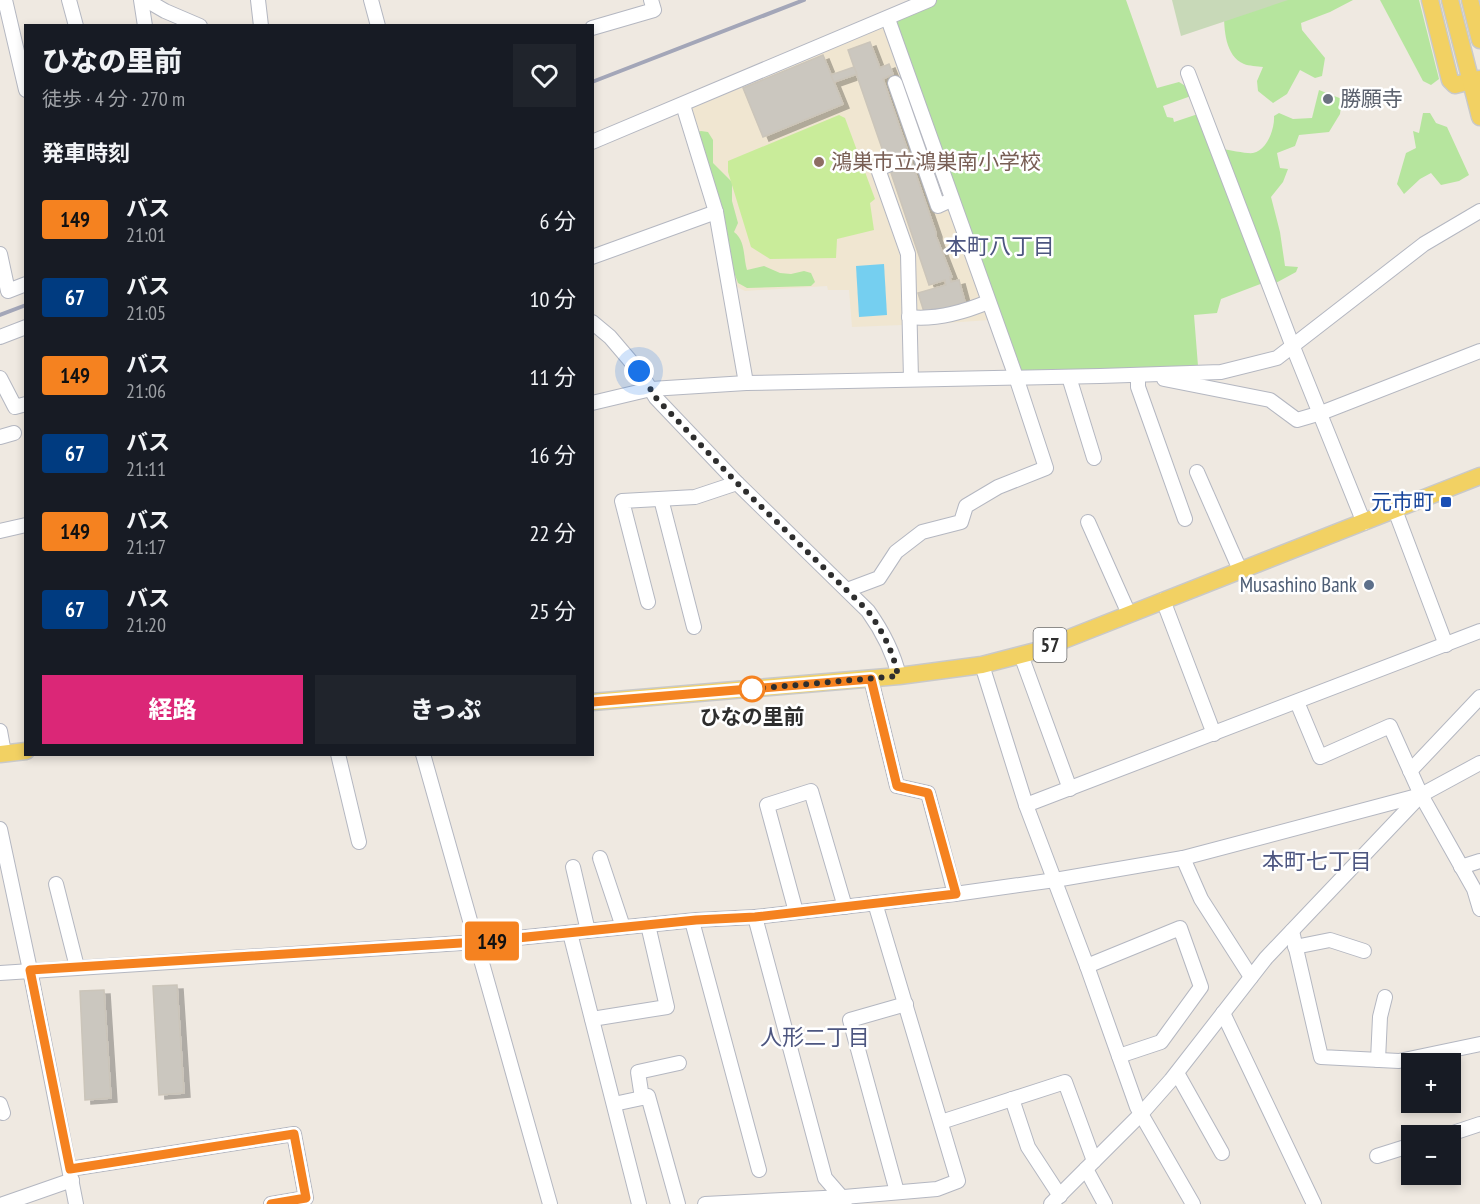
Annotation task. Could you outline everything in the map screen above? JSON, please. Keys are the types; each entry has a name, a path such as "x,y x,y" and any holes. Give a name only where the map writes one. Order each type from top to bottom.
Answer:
{"main road":[{"path":"1430,0 1450,81 1455,85 1475,81"},
{"path":"1450,0 1475,81 1480,117"},
{"path":"1470,0 1480,40"},
{"name":"57","path":"594,702 871,679 982,665 1036,651 1480,476"},
{"path":"2,753 24,751"}],"street":[{"path":"69,0 75,24"},
{"path":"141,0 145,24"},
{"path":"146,0 168,5 197,24"},
{"path":"258,0 261,24"},
{"path":"594,27 654,10 651,0"},
{"path":"594,141 929,0"},
{"path":"374,1 378,24"},
{"path":"4,4 24,82"},
{"path":"847,590 879,578 896,552 922,532 961,522 966,506 998,487 1046,468 1016,377 888,19"},
{"path":"1188,73 1293,347 1364,523"},
{"path":"895,83 938,206 951,200"},
{"path":"683,105 716,212 730,281 746,383"},
{"path":"895,162 878,169 908,254 911,379"},
{"path":"594,256 716,212"},
{"path":"594,403 651,389 746,383 1221,372 1277,358 1424,244 1479,212"},
{"path":"0,254 8,291 24,286"},
{"path":"909,317 922,318 966,311 988,302"},
{"path":"594,324 610,337 656,398 737,483 868,611 885,635 898,676"},
{"path":"0,337 24,328"},
{"path":"1144,374 1164,380 1270,400 1297,420 1321,413 1480,351"},
{"path":"1144,374 1138,387 1185,519"},
{"path":"1069,377 1094,458"},
{"path":"0,378 15,406 24,404"},
{"path":"0,437 14,433"},
{"path":"1197,472 1240,570"},
{"path":"648,602 622,501 695,497 737,483"},
{"path":"661,499 694,627"},
{"path":"1395,510 1446,645"},
{"path":"1088,522 1129,614"},
{"path":"0,531 24,525"},
{"path":"1163,600 1214,734"},
{"path":"1026,805 1480,631"},
{"path":"1021,655 1070,789"},
{"path":"982,665 1026,805 1088,966 1137,1107 1193,1204"},
{"path":"871,679 897,786 928,793 956,894"},
{"path":"1410,771 1480,697"},
{"path":"1297,702 1320,757 1390,726 1421,795 1474,889 1480,909"},
{"path":"0,731 2,753"},
{"path":"338,756 359,842"},
{"path":"424,756 550,1204"},
{"path":"0,973 77,967 214,962 477,942 623,927 755,917 1055,880 1183,858 1421,795 1480,763"},
{"path":"796,912 767,805 811,792 846,906"},
{"path":"1012,1099 1028,1147 1056,1200 1141,1114 1177,1073 1266,958 1421,795"},
{"path":"0,829 76,1204"},
{"path":"600,858 623,927"},
{"path":"1183,858 1201,899 1251,977"},
{"path":"1461,867 1480,861"},
{"path":"573,867 588,931"},
{"path":"56,884 77,967"},
{"path":"705,1204 845,1200 937,1189 958,1181 875,903"},
{"path":"755,917 825,1178 845,1200"},
{"path":"692,921 759,1170"},
{"path":"592,1019 667,1007 648,925"},
{"path":"1088,966 1180,928 1201,987 1161,1042 1119,1056"},
{"path":"1292,931 1321,1057 1399,1061 1480,1044"},
{"path":"570,933 639,1204"},
{"path":"1295,947 1330,940 1364,951"},
{"path":"1378,1060 1380,1017 1385,996"},
{"path":"897,1192 850,1020 906,1004"},
{"path":"1223,1013 1314,1204"},
{"path":"642,1098 638,1072 679,1063"},
{"path":"1177,1073 1222,1153"},
{"path":"941,1122 1065,1082 1090,1165 1105,1204"},
{"path":"614,1104 648,1096 678,1204"},
{"path":"1461,1130 1480,1124"},
{"path":"3,1204 71,1175 294,1134 306,1198 271,1204"},
{"path":"1377,1156 1401,1148"}],"shaded area":[{"name":"鴻巣市立鴻巣南小学校","path":"882,27 890,31 990,320 917,325 919,374 905,374 903,325 852,327 849,290 828,290 827,286 745,291 735,286 690,112 692,107"}],"green space":[{"path":"934,0 1126,0 1157,88 1179,82 1187,87 1191,96 1163,106 1167,117 1173,118 1174,122 1201,113 1263,283 1221,299 1217,313 1194,315 1198,366 1023,372 1013,357 890,21"},
{"path":"1172,0 1288,0 1181,36"},
{"path":"1261,0 1353,0 1301,23 1302,30 1325,58 1322,76 1315,78 1300,70 1287,94 1273,103 1258,91 1257,81 1263,67 1246,65 1238,60 1229,49 1225,34 1224,12"},
{"path":"1380,0 1419,0 1439,79 1431,85 1423,81"},
{"path":"1319,90 1342,99 1340,114 1329,132 1299,135 1295,146 1277,153 1280,168 1288,169 1283,182 1271,197 1280,232 1285,266 1298,267 1296,272 1274,284 1223,149 1247,153 1258,151 1266,144 1273,127 1274,116 1279,113 1293,119 1312,118"},
{"path":"1423,113 1430,113 1436,123 1447,127 1469,175 1459,181 1441,185 1431,173 1420,179 1404,194 1397,184 1406,153 1416,148 1413,131 1419,133"},
{"path":"839,115 845,118 875,199 870,203 874,230 837,239 836,258 770,259 751,247 728,172 728,161"},
{"path":"697,132 708,132 713,140 713,163 732,182 732,201 738,223 734,232 741,240 747,270 764,266 780,273 791,274 804,271 811,273 815,282 811,286 747,288 738,283 729,259"}],"water":[{"path":"884,264 887,315 859,317 856,266"}],"building":[{"path":"870,42 880,68 889,64 893,74 883,79 952,277 950,277 951,282 959,280 965,302 925,315 918,293 946,285 945,280 929,285 891,173 905,167 902,157 898,155 888,158 888,155 885,157 848,50"},
{"path":"823,55 843,104 763,137 743,88"},
{"path":"854,67 857,74 834,82 831,75"},
{"path":"177,985 184,1093 159,1095 153,986"},
{"path":"104,990 111,1098 85,1100 80,991"}],"railway":[{"path":"594,81 804,0"},
{"path":"0,315 24,306"}],"bus line":[{"name":"149","path":"271,1204 306,1198 294,1134 70,1169 30,970 477,942 696,920 755,917 956,894 928,793 897,786 871,679 594,702"}],"place":[{"name":"勝願寺","path":"1328,99"},
{"name":"鴻巣市立鴻巣南小学校","path":"819,162"},
{"name":"元市町","path":"1446,502"},
{"name":"Musashino Bank","path":"1369,585"},
{"name":"ひなの里前","path":"752,689"}],"district":[{"name":"本町八丁目","path":"1000,246"},
{"name":"本町七丁目","path":"1317,861"},
{"name":"人形二丁目","path":"815,1037"}],"route":[{"path":"639,371 656,398 737,483 868,611 885,635 898,676 752,689"}]}
